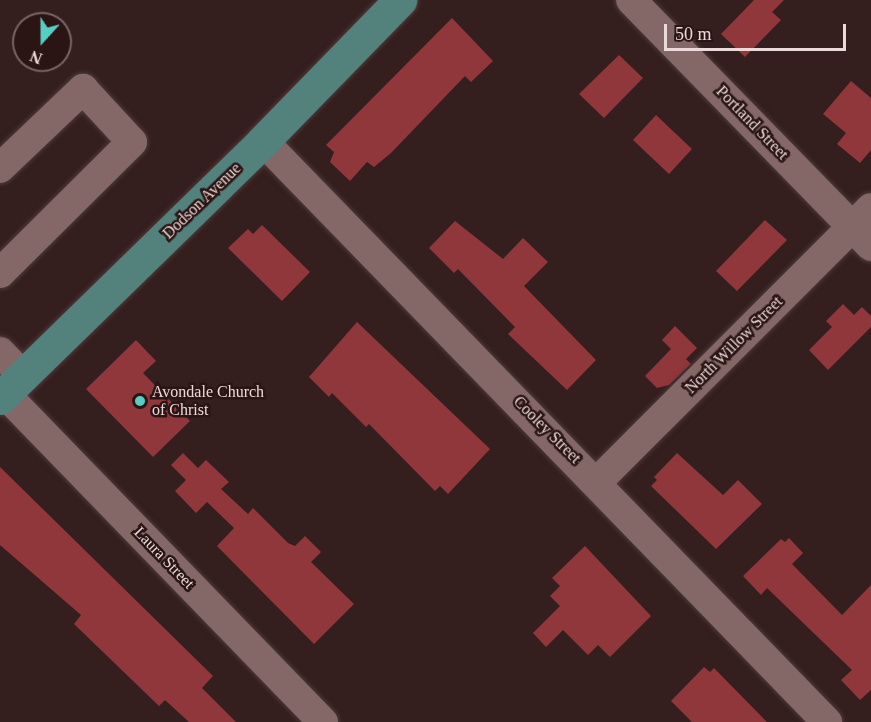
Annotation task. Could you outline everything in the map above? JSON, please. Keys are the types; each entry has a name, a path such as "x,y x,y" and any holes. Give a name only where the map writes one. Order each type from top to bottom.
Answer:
{"main road":[{"name":"Dodson Avenue","path":"9,390 263,141 400,0"}],"street":[{"name":"Portland Street","path":"631,0 865,227"},
{"path":"0,168 82,90 132,142 0,273"},
{"name":"Cooley Street","path":"263,141 597,482 827,722"},
{"name":"North Willow Street","path":"597,482 865,227"},
{"name":"Laura Street","path":"0,352 9,390 323,722"}],"building":[{"path":"754,0 784,0 772,12 781,20 745,57 721,34"},
{"path":"452,18 493,61 471,82 465,76 391,153 374,167 367,162 350,181 330,162 334,152 326,145"},
{"path":"619,55 643,78 604,118 579,94"},
{"path":"851,81 871,98 871,150 860,163 837,144 846,133 823,114"},
{"path":"656,115 692,149 669,174 633,140"},
{"path":"765,220 787,240 737,291 716,271"},
{"path":"455,221 503,259 523,238 548,262 524,286 596,360 567,390 508,334 515,327 458,269 454,273 429,248"},
{"path":"262,225 310,272 282,301 228,248 248,229 253,234"},
{"path":"843,304 854,315 862,307 871,316 871,327 828,370 809,350 832,327 826,321"},
{"path":"357,322 490,449 448,494 440,486 435,491 369,424 366,427 332,393 329,397 309,377"},
{"path":"675,326 697,348 686,359 691,364 669,385 657,388 645,376 671,349 662,340"},
{"path":"136,340 156,361 143,373 190,421 153,457 86,389"},
{"path":"183,453 198,468 206,460 229,482 221,489 248,514 253,508 288,543 295,546 305,536 321,552 311,562 354,604 314,644 217,546 234,528 207,502 196,513 175,491 186,480 171,465"},
{"path":"677,453 723,495 738,480 762,504 716,549 651,486 657,480 654,477"},
{"path":"0,467 213,676 202,688 236,722 189,722 165,700 159,706 74,624 81,615 0,545"},
{"path":"789,538 803,553 792,564 842,615 871,585 871,690 860,700 841,680 852,670 767,588 761,595 743,576 781,539 785,542"},
{"path":"585,546 651,616 610,657 598,645 588,655 563,630 546,647 533,633 560,606 550,596 560,586 552,578"},
{"path":"704,667 710,672 714,668 767,722 692,722 671,701"}],"place":[{"name":"Avondale Church of Christ","path":"140,401"}]}
